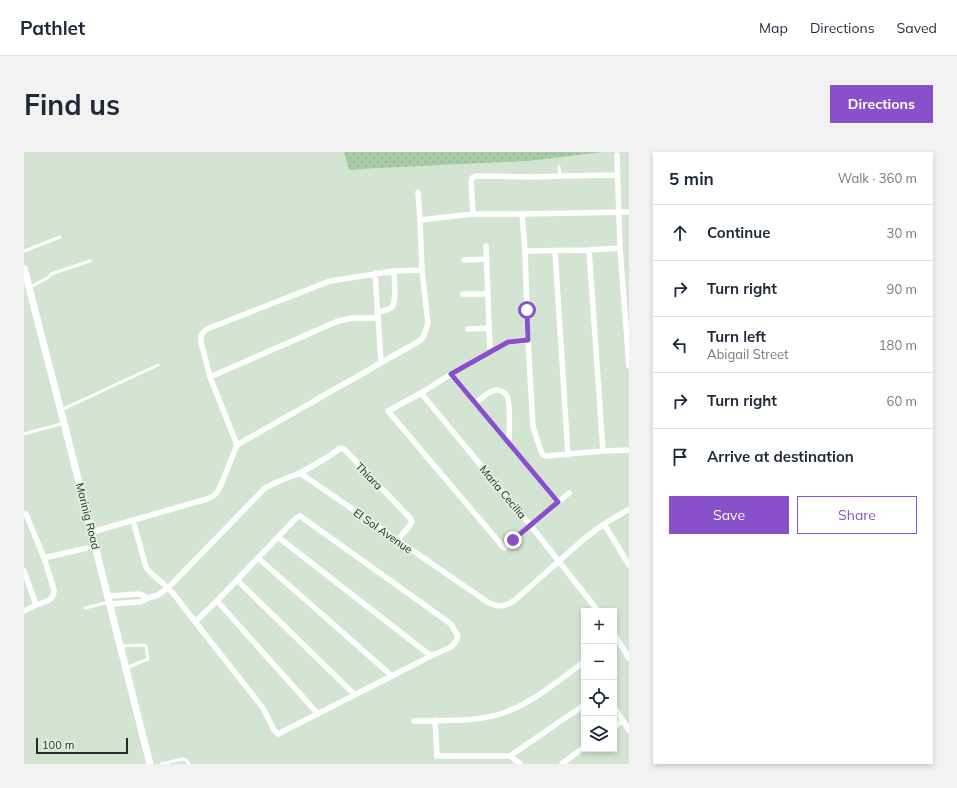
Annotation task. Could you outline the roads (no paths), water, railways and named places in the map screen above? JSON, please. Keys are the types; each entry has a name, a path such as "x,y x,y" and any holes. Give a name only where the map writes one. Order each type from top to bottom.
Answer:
{"street":[{"path":"617,155 620,248 629,366"},
{"path":"473,214 471,182 472,178 476,176 535,177 617,175"},
{"path":"92,532 213,496 217,493 220,487 237,446 421,340 424,336 428,322 422,270 418,192"},
{"path":"420,220 473,214 629,212"},
{"path":"522,214 533,428 541,451 543,455 546,456 629,450"},
{"path":"486,246 490,352"},
{"path":"525,251 620,248"},
{"path":"589,250 603,451"},
{"path":"555,251 568,455"},
{"path":"464,260 486,259"},
{"name":"Marinig Road","path":"24,268 150,764"},
{"path":"237,446 210,377 200,338 204,331 330,281 375,273 422,270"},
{"path":"210,377 338,321 377,316 392,307 394,299 394,271"},
{"path":"375,273 381,362"},
{"path":"463,294 488,294"},
{"path":"468,329 489,328"},
{"path":"528,340 508,342 388,411 504,548 569,493"},
{"path":"451,374 558,502"},
{"path":"475,403 493,391 498,390 507,396 509,403 509,444"},
{"name":"Maria Cecilia","path":"420,393 559,560 596,608"},
{"name":"Thiara","path":"300,473 339,449 344,449 410,518 412,524 397,541"},
{"path":"109,601 129,603 140,602 158,595 168,588 265,488 300,473"},
{"name":"El Sol Avenue","path":"300,473 492,606 509,604 514,601 585,538 604,524 629,509"},
{"path":"24,514 26,514 44,558 54,590 54,595 49,601 24,611"},
{"path":"133,520 146,567 177,598 195,622 263,708 274,730 278,734 451,647 455,643 458,636 451,624 300,516 296,518 195,622"},
{"path":"604,524 629,565"},
{"path":"278,537 431,656"},
{"path":"44,558 87,548"},
{"path":"258,558 392,676"},
{"path":"24,570 36,605"},
{"path":"237,580 355,695"},
{"path":"109,601 129,594 140,594 148,598"},
{"path":"217,601 318,714"},
{"path":"617,641 629,658"},
{"path":"414,721 485,718 504,713 534,698 581,664"},
{"path":"435,720 437,756 510,756 581,707"},
{"path":"617,712 629,730"},
{"path":"617,725 622,721"},
{"path":"562,764 581,749"},
{"path":"510,756 520,764"}],"lane":[{"path":"559,167 560,176"},
{"path":"24,251 60,237"},
{"path":"30,287 49,277 51,274 90,261"},
{"path":"61,410 158,365"},
{"path":"24,434 64,423"},
{"path":"129,594 129,603"},
{"path":"85,608 109,601"},
{"path":"120,646 146,646 148,659 126,668"},
{"path":"161,764 182,758 189,764"}]}
